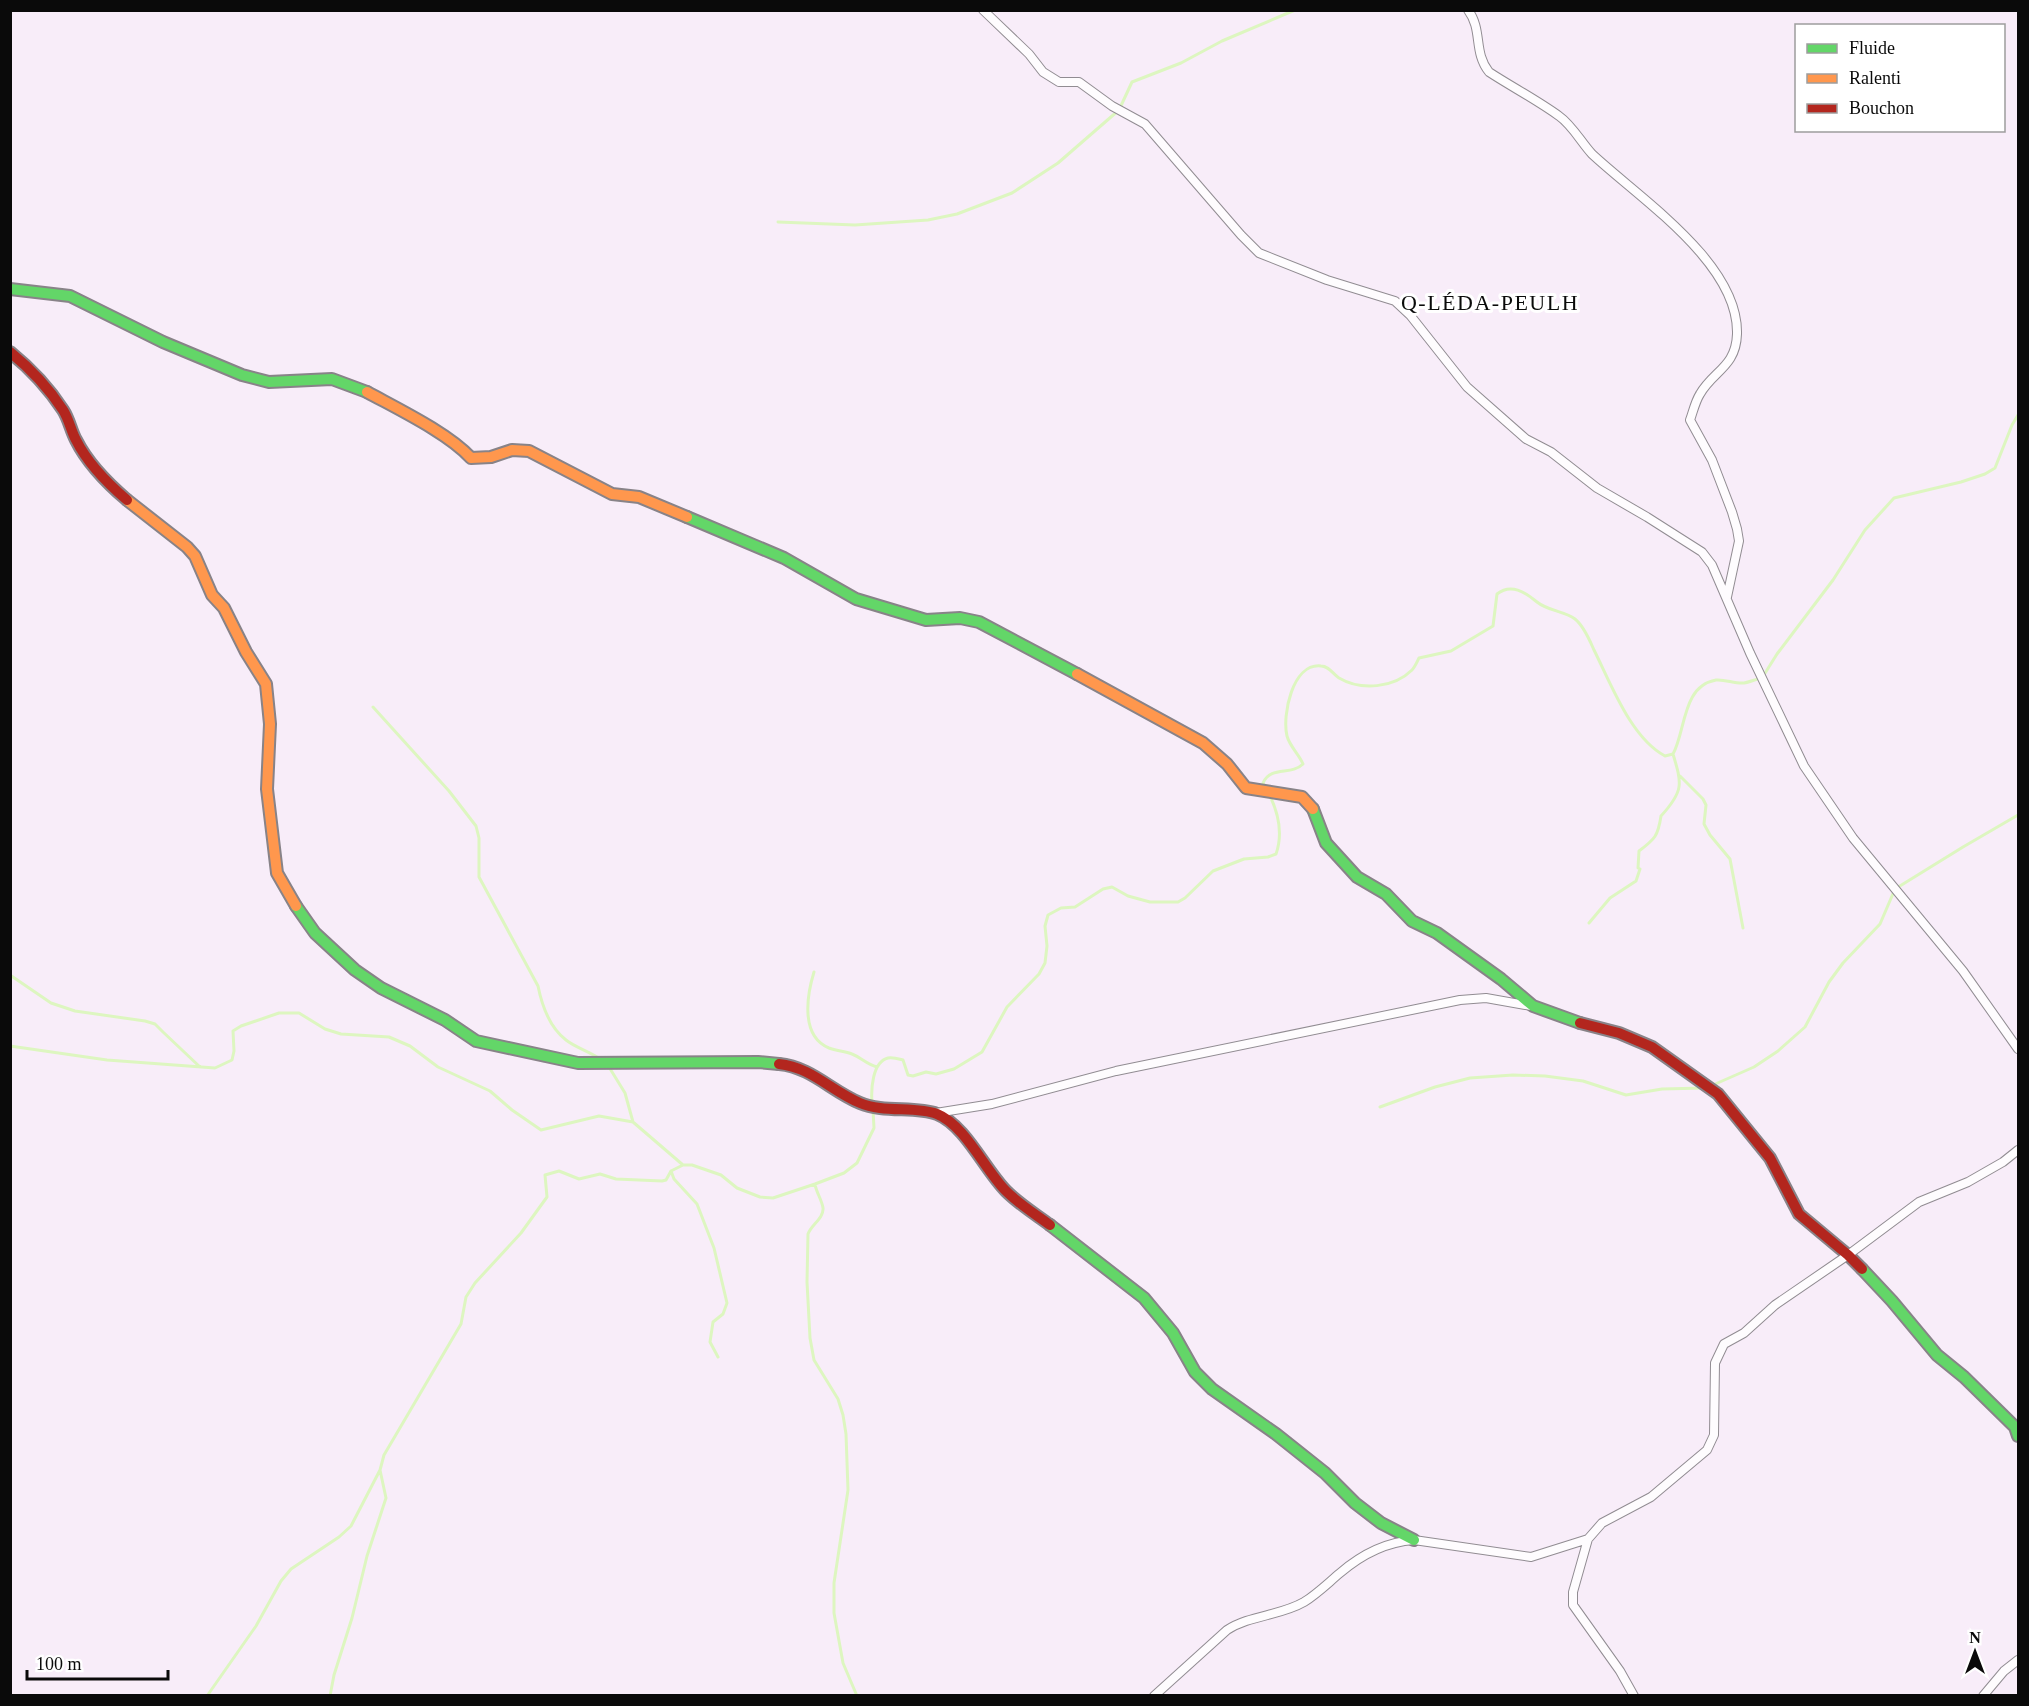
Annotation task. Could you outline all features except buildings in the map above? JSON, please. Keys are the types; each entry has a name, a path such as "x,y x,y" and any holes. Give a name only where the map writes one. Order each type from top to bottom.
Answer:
{"street":[{"path":"982,10 1029,54 1043,72 1059,82 1079,82 1112,106 1145,124 1259,253 1327,280 1395,301 1410,315 1467,387 1526,439 1551,452 1597,488 1702,552 1712,565 1750,653 1804,766 1853,838 1963,971 2019,1049"},
{"path":"1468,10 1476,25 1481,62 1489,72 1561,117 1590,152 1690,241 1720,277 1734,312 1737,332 1735,351 1728,363 1700,394 1690,420 1712,460 1737,529 1739,541 1727,597"},
{"path":"10,289 70,296 163,342 251,377 269,382 332,379 364,391 404,412 462,448 471,458 491,457 512,450 529,451 612,494 639,497 784,558 856,599 926,620 960,618 980,622 1203,743 1227,764 1246,788 1302,797 1311,805 1326,843 1357,877 1386,894 1412,921 1437,933 1501,979 1533,1006"},
{"path":"10,352 34,371 65,412 75,439 91,464 112,488 195,556 212,595 224,608 246,652 266,684 270,724 267,789 277,873 291,899 315,933 355,970 381,988 446,1020 476,1041 578,1063 758,1062 790,1065 809,1072 859,1103 872,1107 935,1113 992,1104 1116,1071 1460,1000 1486,998 1533,1006 1596,1028 1618,1033 1652,1047 1718,1094 1770,1158 1799,1214 1848,1255 1892,1301 1937,1355 1964,1377 2015,1427 2019,1436"},
{"path":"935,1113 946,1119 964,1137 1006,1191 1144,1298 1173,1334 1195,1372 1212,1389 1276,1434 1325,1473 1355,1503 1381,1523 1414,1540"},
{"path":"1634,1695 1620,1671 1573,1605 1573,1592 1588,1539 1602,1523 1651,1497 1707,1450 1714,1435 1715,1363 1724,1344 1744,1334 1775,1305 1848,1255 1919,1202 1968,1182 2019,1150"},
{"path":"1154,1695 1237,1623 1302,1603 1342,1571 1394,1541 1414,1540 1531,1557 1588,1539"},
{"path":"1983,1695 2004,1671 2019,1660"}],"waterway":[{"path":"778,222 855,225 928,220 957,214 1012,193 1058,163 1119,110 1132,82 1181,63 1222,41 1295,10"},
{"path":"1266,788 1263,783 1271,774 1293,770 1303,764 1288,740 1286,727 1291,692 1303,673 1311,667 1324,666 1339,678 1357,685 1377,686 1396,681 1412,670 1419,658 1451,651 1493,626 1497,594 1507,589 1523,592 1541,605 1575,619 1586,634 1632,724 1653,748 1665,756 1673,754 1687,710 1697,691 1705,684 1716,680 1744,683 1762,678 1777,654 1833,580 1865,530 1894,498 1961,482 1995,468 2018,415"},
{"path":"373,707 449,791 476,826 479,838 479,877 538,986 544,1008 551,1022 566,1040 600,1059"},
{"path":"1589,923 1610,898 1636,881 1640,869 1638,868 1639,851 1655,837 1661,816 1674,800 1679,787 1673,754"},
{"path":"1680,776 1703,799 1706,805 1704,824 1730,859 1743,928"},
{"path":"872,1103 872,1084 876,1071 879,1065 888,1058 903,1060 908,1075 913,1076 926,1072 936,1074 954,1069 982,1052 1007,1007 1039,974 1045,963 1047,946 1045,926 1048,915 1061,908 1075,907 1103,889 1112,887 1128,896 1150,902 1178,902 1213,871 1244,859 1276,854 1279,839 1278,823 1269,794"},
{"path":"1713,1085 1754,1067 1778,1051 1805,1027 1829,982 1843,963 1880,924 1895,889 2018,815"},
{"path":"814,972 808,1003 813,1034 829,1048 852,1054 877,1067"},
{"path":"10,975 51,1003 75,1011 155,1024 200,1067"},
{"path":"10,1046 107,1060 215,1068 232,1060 233,1031 279,1013 299,1013 325,1029 341,1034 389,1037 410,1046 438,1067 490,1091 541,1130 599,1116 633,1122 683,1165"},
{"path":"609,1067 625,1093 633,1122"},
{"path":"1380,1107 1435,1087 1470,1078 1513,1075 1583,1081 1626,1095 1662,1089 1704,1088"},
{"path":"330,1696 367,1556 386,1498 380,1470 384,1455 461,1324 466,1297 475,1283 521,1233 547,1197 545,1175 559,1171 579,1179 600,1174 616,1179 662,1181 666,1180 671,1171 683,1165 692,1165 721,1175 737,1188 760,1197 773,1198 844,1173 857,1163 874,1128 873,1110"},
{"path":"671,1171 674,1179 697,1204 714,1248 727,1303 723,1314 713,1322 710,1342 718,1357"},
{"path":"815,1184 823,1212 808,1234 807,1282 810,1338 814,1360 838,1399 846,1434 848,1490 834,1583 834,1613 843,1663 857,1696"},
{"path":"207,1696 256,1626 281,1581 291,1569 339,1537 351,1526 380,1470"}],"traffic: fast":[{"path":"10,289 70,296 163,342 242,375 269,382 332,379 367,392"},
{"path":"687,517 784,558 856,599 926,620 960,618 979,622 1077,674"},
{"path":"1313,809 1326,843 1357,877 1386,894 1412,921 1437,933 1501,979 1533,1006 1580,1023"},
{"path":"296,906 315,933 355,970 381,988 445,1020 476,1041 578,1063 758,1062 779,1064"},
{"path":"1050,1225 1144,1298 1173,1333 1195,1372 1212,1389 1276,1434 1325,1473 1355,1503 1381,1523 1414,1540"},
{"path":"1862,1269 1937,1355 1964,1377 2015,1427 2018,1436"}],"traffic: slow":[{"path":"367,392 436,431 471,458 491,457 512,450 529,451 612,494 639,497 687,517"},
{"path":"127,500 187,547 195,556 212,595 224,608 246,652 266,684 270,724 267,789 277,873 296,906"},
{"path":"1077,674 1203,743 1227,764 1246,788 1302,797 1313,809"}],"traffic: jam":[{"path":"10,352 51,394 65,414 86,457 105,480 127,500"},
{"path":"1580,1023 1619,1033 1652,1047 1718,1094 1770,1158 1799,1214 1862,1269"},
{"path":"779,1064 811,1074 850,1098 869,1106 919,1110 937,1114 957,1128 966,1138 1006,1191 1050,1225"}],"district":[{"name":"Q-LÉDA-PEULH","path":"1490,302"}]}
